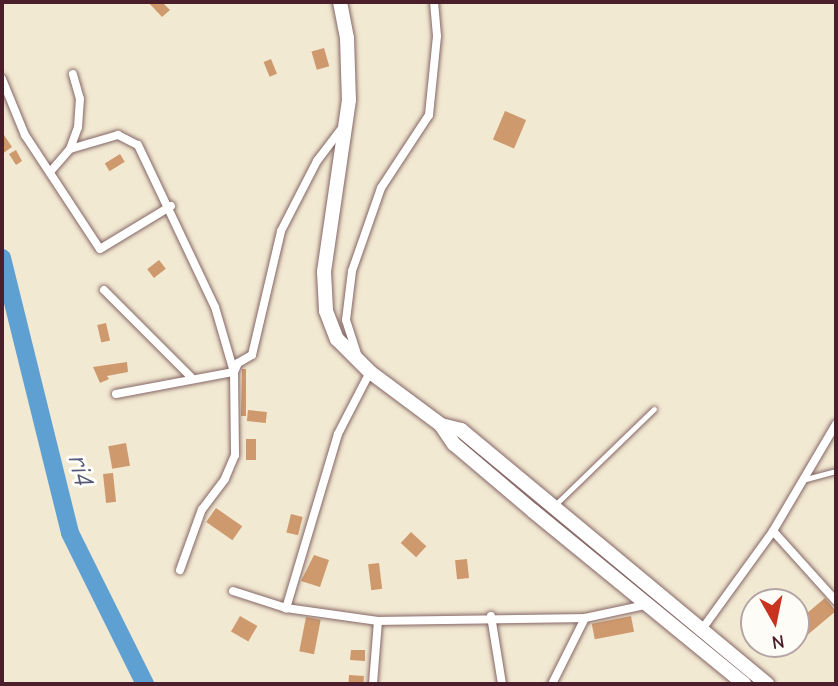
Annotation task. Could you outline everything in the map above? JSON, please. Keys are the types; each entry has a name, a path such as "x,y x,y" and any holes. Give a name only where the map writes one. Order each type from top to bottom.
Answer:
{"main road":[{"path":"340,2 347,38 346,123 329,221 325,292 331,327 365,367 441,425 454,444 645,605 744,684"},
{"path":"441,425 461,430 767,684"}],"street":[{"path":"286,608 338,434 365,367 346,320 352,271 392,167 429,115 435,84 434,2"},
{"path":"50,172 70,149 81,110 73,74"},
{"path":"2,79 25,135 100,249 171,206"},
{"path":"234,372 238,363 252,355 281,231 317,161 346,123"},
{"path":"70,149 118,135 132,141 144,153 171,206 215,307 234,372 235,455 225,480 202,509 180,570"},
{"path":"104,290 191,377"},
{"path":"116,394 191,377 234,372"},
{"path":"692,642 773,531 836,424"},
{"path":"773,531 836,601"},
{"path":"233,591 286,608 378,621 491,616 585,618 645,605"},
{"path":"491,616 502,684"},
{"path":"553,684 585,618"},
{"path":"373,684 378,621"}],"lane":[{"path":"552,508 654,409"},
{"path":"802,480 836,471"}],"building":[{"path":"148,2 162,2 170,10 162,17"},
{"path":"324,48 329,66 317,70 312,52"},
{"path":"271,59 277,74 270,77 264,62"},
{"path":"505,111 526,120 514,149 493,140"},
{"path":"2,132 12,147 2,154"},
{"path":"16,150 22,161 16,165 9,154"},
{"path":"120,154 125,162 110,171 105,164"},
{"path":"159,260 166,269 154,278 147,269"},
{"path":"106,323 110,341 101,343 97,325"},
{"path":"127,362 128,372 107,376 109,379 100,383 93,367"},
{"path":"242,369 246,369 246,416 241,416"},
{"path":"248,410 267,412 266,423 247,421"},
{"path":"246,439 256,439 256,460 246,460"},
{"path":"126,443 130,466 112,469 108,446"},
{"path":"113,473 116,502 106,503 103,474"},
{"path":"216,508 242,526 232,540 206,522"},
{"path":"291,514 303,517 298,535 286,532"},
{"path":"411,532 426,546 416,557 401,543"},
{"path":"314,555 329,560 320,587 301,581"},
{"path":"467,559 469,578 457,579 455,560"},
{"path":"379,563 382,589 371,590 368,564"},
{"path":"825,598 836,611 810,633 810,611"},
{"path":"240,616 257,626 248,642 231,632"},
{"path":"631,616 634,632 595,639 592,624"},
{"path":"306,617 321,620 314,654 299,651"},
{"path":"351,650 365,650 365,661 350,660"},
{"path":"349,675 364,676 363,684 348,684"}],"waterway":[{"name":"ri4","path":"2,258 70,533 145,684"}]}
